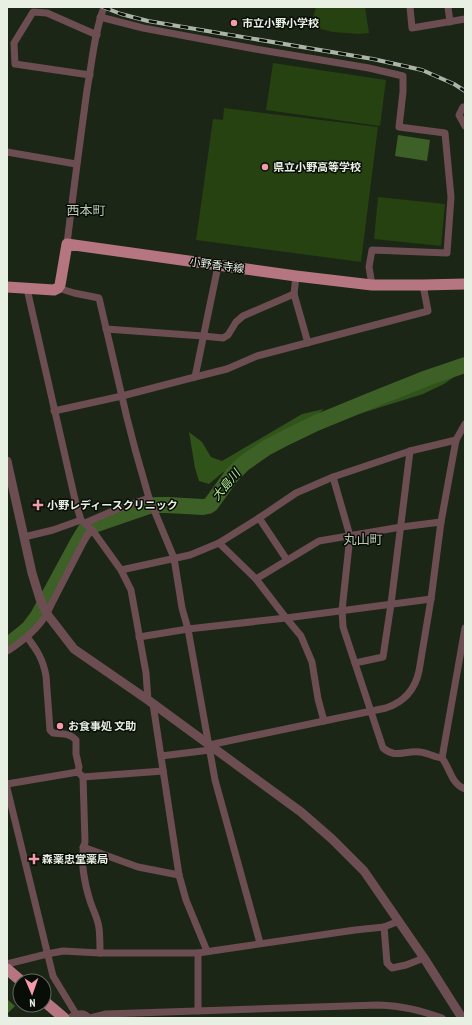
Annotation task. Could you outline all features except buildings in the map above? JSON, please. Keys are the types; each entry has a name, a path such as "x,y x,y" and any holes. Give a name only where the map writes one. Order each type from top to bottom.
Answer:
{"main road":[{"name":"小野香寺線","path":"66,244 218,266 372,285 423,286 465,284"},
{"path":"7,287 54,290 58,288 60,285 66,244"},
{"path":"52,1008 64,1018"}],"street":[{"path":"66,244 76,164 90,75 100,17 104,7"},
{"path":"410,7 412,28 465,19"},
{"path":"448,7 450,22"},
{"path":"90,75 15,64 14,43 33,12 47,13 97,35"},
{"path":"100,17 143,28 369,68 403,76 403,92 399,127 445,133 451,197 447,253 372,250 369,267 372,285"},
{"path":"465,107 459,115 465,126"},
{"path":"7,152 76,164"},
{"path":"195,377 218,266"},
{"path":"296,276 294,294 308,343"},
{"path":"54,411 122,396 227,369 257,356 428,311 423,286"},
{"path":"58,288 99,298 135,449 149,498 174,558 182,608 188,629 215,780 260,944"},
{"path":"27,289 76,504 84,523 93,531 121,570 131,590 161,756 179,875 186,900 207,951"},
{"path":"106,329 223,338 228,335 236,322 243,316 294,294"},
{"path":"161,756 210,747 371,712 400,702 410,692 414,686 419,671 431,599 441,522 456,440 465,424"},
{"path":"121,570 190,555 219,543 296,493 333,477 410,451 456,440"},
{"path":"355,663 383,657 410,451"},
{"path":"7,461 32,573 40,599 47,614 74,649 151,702 210,747 301,812 332,839 364,871 424,958 462,1018"},
{"path":"333,477 350,536 342,610 343,628 383,748 393,754 421,752 442,758 446,763 454,782 465,788"},
{"path":"24,537 84,523 149,498"},
{"path":"259,518 287,560"},
{"path":"256,579 319,541 401,527 441,522"},
{"path":"7,651 27,637 47,614 87,535 93,531"},
{"path":"219,543 256,579 301,636 312,662 318,698 324,721"},
{"path":"140,637 188,629 431,599"},
{"path":"442,758 465,628"},
{"path":"27,637 37,651 46,676 50,730 53,733 68,734 73,736 76,740 76,754 80,775 85,842 83,847 85,883 99,927 100,953"},
{"path":"7,784 80,775 148,773 163,771"},
{"path":"7,788 53,976 76,1014"},
{"path":"83,847 138,867 179,875"},
{"path":"7,964 63,951 100,953 198,953 384,927 399,921"},
{"path":"384,927 387,963 392,968 406,965 424,958"},
{"path":"198,953 198,1011"},
{"path":"69,1018 80,1013 87,1015 90,1018 106,1014 378,1005 404,1007 442,1018"}],"shaded area":[{"path":"316,7 365,7 369,33 359,34 332,32 311,26"},
{"path":"273,63 386,80 380,126 266,110"},
{"path":"224,108 378,127 361,262 196,240 213,119 223,120"},
{"path":"398,135 430,140 427,161 395,156"},
{"path":"378,197 445,204 441,246 374,239"},
{"path":"455,370 454,377 444,384 423,394 359,414 384,400"},
{"path":"324,409 313,419 275,437 222,473 209,484 199,481 195,468 189,432 202,442 211,457 222,461 302,414"},
{"path":"8,1000 12,1003 12,1009 7,1014"}],"waterway":[{"name":"大島川","path":"7,646 29,628 38,616 86,529 149,506 208,506 232,475 243,464 266,448 316,423 427,378 465,365"}],"railway":[{"path":"103,7 121,14 148,21 373,59 422,70 454,84 465,91"}],"place":[{"name":"市立小野小学校","path":"234,23"},
{"name":"県立小野高等学校","path":"265,167"},
{"name":"小野レディースクリニック","path":"38,505"},
{"name":"お食事処 文助","path":"60,726"},
{"name":"森薬忠堂薬局","path":"34,859"}],"district":[{"name":"西本町","path":"86,210"},
{"name":"丸山町","path":"363,539"}]}
